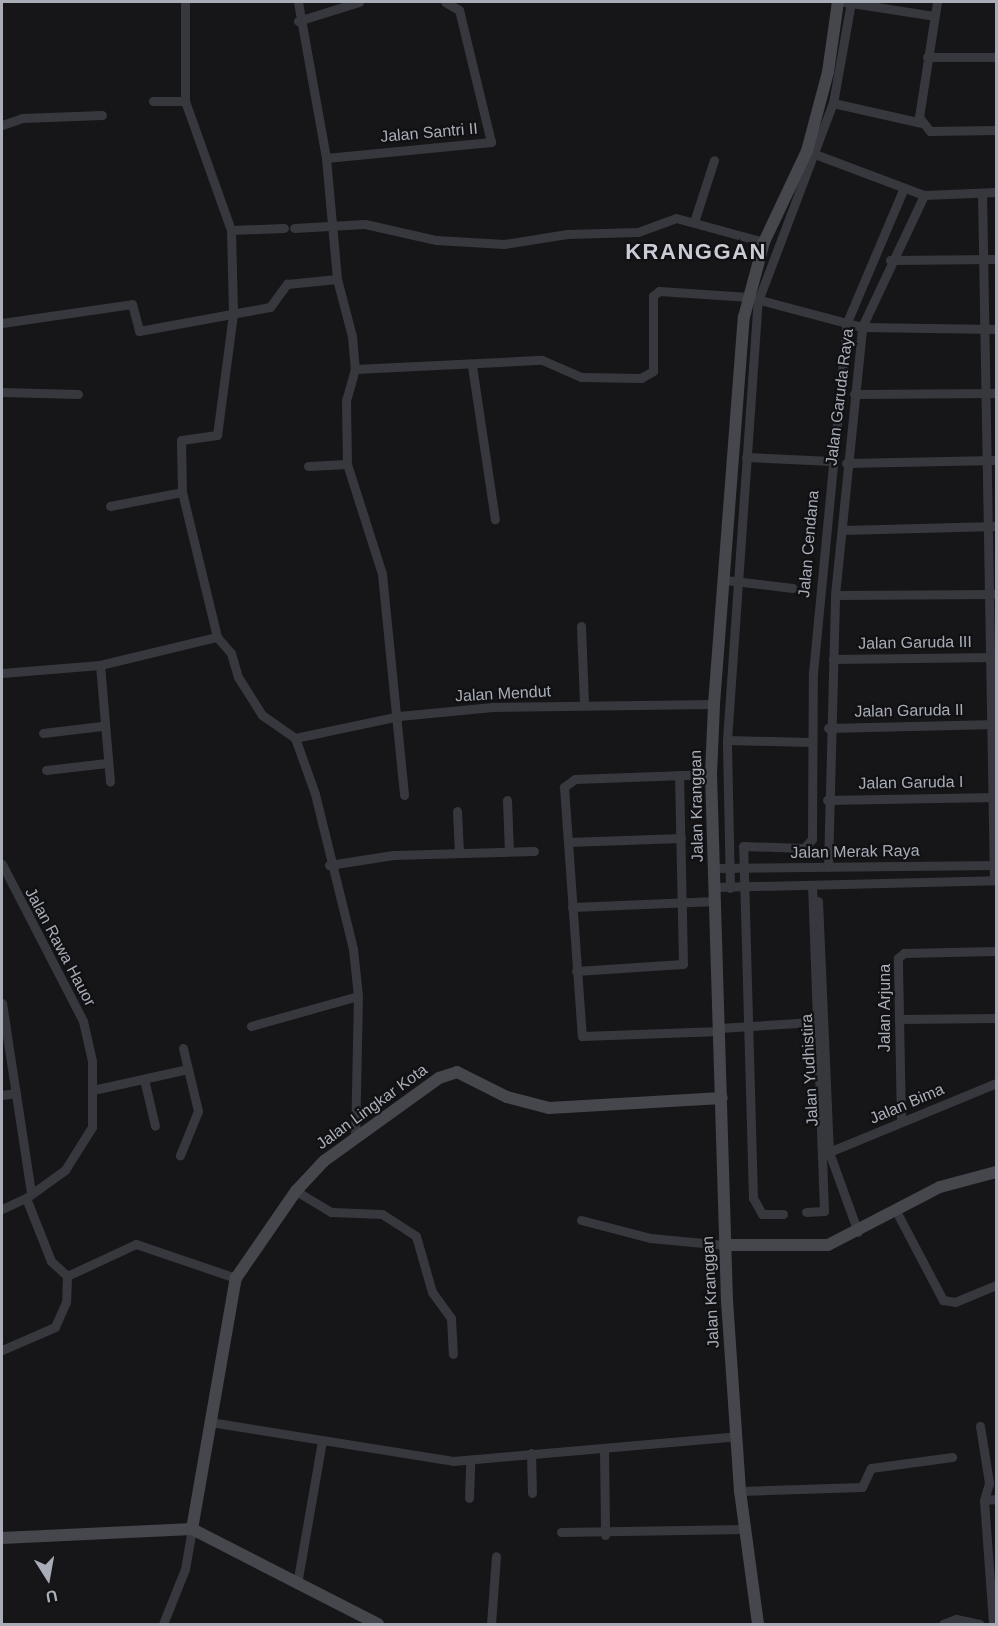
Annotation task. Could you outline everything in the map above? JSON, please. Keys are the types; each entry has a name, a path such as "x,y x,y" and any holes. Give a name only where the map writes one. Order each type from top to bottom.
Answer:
{"main road":[{"name":"Jalan Kranggan","path":"758,1624 740,1491 724,1245 717,901 711,774 714,704 754,299 764,242 812,153 828,72 846,2"},
{"name":"Jalan Lingkar Kota","path":"192,1529 236,1278 296,1191 355,1137 439,1078 457,1072 507,1097 549,1108 722,1098"},
{"path":"724,1245 804,1247 858,1232 940,1187 996,1172"},
{"path":"2,1538 192,1529 378,1624"}],"street":[{"path":"184,2 185,101 231,230 233,314 217,435 181,440 182,492 216,637 231,653 238,677 262,715 295,738 315,794 329,866 353,949 358,996 355,1137"},
{"path":"298,2 298,21 326,158 336,279 356,369 346,401 347,464 382,574 399,716 404,795"},
{"path":"298,21 314,12 349,9 358,2"},
{"name":"Jalan Santri II","path":"326,158 490,142 459,10 446,2"},
{"path":"730,888 727,740 740,582 754,299 833,103 846,2 934,16"},
{"path":"921,123 927,57 937,2"},
{"path":"927,57 996,57"},
{"path":"153,101 185,101"},
{"path":"833,103 921,123 930,131 996,130"},
{"path":"2,125 62,114 102,115"},
{"path":"812,153 903,190 924,195 996,192"},
{"path":"693,222 714,160"},
{"name":"Jalan Cendana","path":"743,868 743,846 804,848 811,842 809,742 831,462 847,322 903,190"},
{"path":"982,193 992,329 995,880"},
{"name":"Jalan Garuda Raya","path":"828,867 828,728 835,595 846,464 862,327 890,260 924,195"},
{"path":"231,230 365,224 436,240 504,244 567,234 638,232 676,218 764,242"},
{"path":"890,260 996,259"},
{"path":"2,323 132,304 139,331 270,307 287,284 336,279"},
{"path":"356,369 472,366 542,360 581,377 648,375 655,293 754,299 862,327 992,329"},
{"path":"472,366 495,519"},
{"path":"2,392 78,394"},
{"path":"854,394 991,393"},
{"path":"746,457 831,462"},
{"path":"846,464 993,460"},
{"path":"308,466 347,464"},
{"path":"110,506 182,492"},
{"path":"842,530 993,526"},
{"path":"725,580 793,588"},
{"path":"835,595 993,594"},
{"path":"581,626 584,705"},
{"path":"2,673 100,665 216,637"},
{"name":"Jalan Garuda III","path":"833,659 994,657"},
{"path":"100,665 102,726 110,782"},
{"name":"Jalan Mendut","path":"295,738 399,716 584,705 714,704"},
{"name":"Jalan Garuda II","path":"828,728 994,724"},
{"path":"43,733 102,726"},
{"path":"727,740 809,742"},
{"path":"46,770 107,763"},
{"path":"711,774 570,781 564,787 576,971 584,1038 813,1022"},
{"path":"576,971 679,967 686,952 679,775"},
{"name":"Jalan Garuda I","path":"827,800 996,797"},
{"path":"507,800 509,851"},
{"path":"457,811 459,853"},
{"path":"568,842 681,838"},
{"path":"329,866 393,855 534,851"},
{"name":"Jalan Rawa Hauor","path":"2,864 83,1021 93,1090 92,1127 65,1170 28,1196 2,1209"},
{"name":"Jalan Merak Raya","path":"715,868 995,865"},
{"path":"743,868 745,1026 753,1198 762,1214 783,1214"},
{"name":"Jalan Merak Raya","path":"716,887 743,889 995,880"},
{"path":"806,1212 825,1211 813,1022 812,887"},
{"path":"572,907 717,901"},
{"name":"Jalan Yudhistira","path":"818,901 829,1152 858,1232"},
{"name":"Jalan Arjuna","path":"902,1121 900,956 996,951"},
{"path":"251,1026 358,996"},
{"path":"2,1003 16,1093 28,1196 51,1261 67,1276 66,1302 55,1327 2,1350"},
{"path":"899,1019 996,1018"},
{"path":"180,1155 198,1111 183,1048"},
{"path":"93,1090 188,1069"},
{"path":"144,1079 155,1126"},
{"name":"Jalan Bima","path":"829,1152 996,1083"},
{"path":"2,1095 16,1093"},
{"path":"296,1191 331,1212 382,1214 417,1236 432,1292 451,1318 453,1354"},
{"path":"896,1212 942,1300 955,1302 996,1285"},
{"path":"581,1220 650,1238 724,1245"},
{"path":"67,1276 136,1244 236,1278"},
{"path":"210,1422 322,1442 470,1460 737,1436"},
{"path":"980,1426 989,1483 984,1500 993,1624"},
{"path":"297,1584 322,1442"},
{"path":"604,1448 605,1535"},
{"path":"531,1453 532,1492"},
{"path":"740,1491 862,1487 871,1468 951,1457"},
{"path":"469,1498 470,1460"},
{"path":"984,1500 996,1499"},
{"path":"163,1624 185,1569 192,1529"},
{"path":"561,1533 605,1535 745,1529"},
{"path":"491,1624 496,1556"},
{"path":"942,1624 956,1619 980,1624"}],"district":[{"name":"KRANGGAN","path":"696,252"}]}
